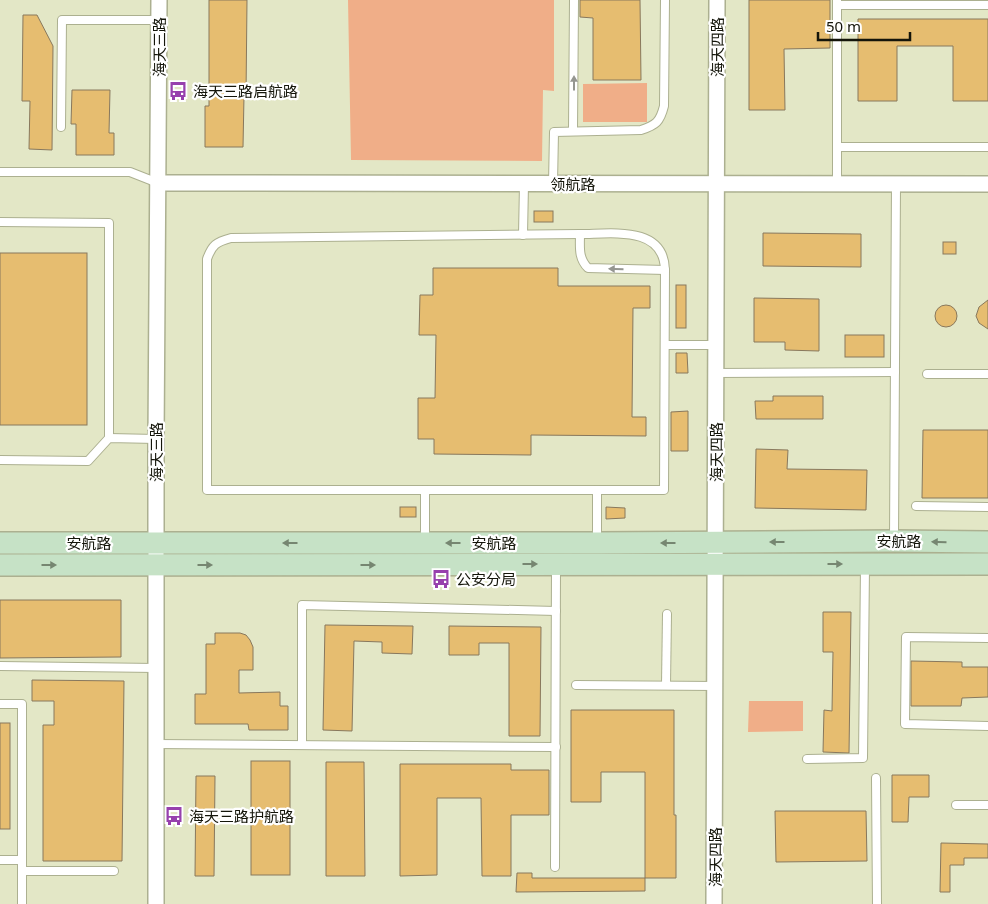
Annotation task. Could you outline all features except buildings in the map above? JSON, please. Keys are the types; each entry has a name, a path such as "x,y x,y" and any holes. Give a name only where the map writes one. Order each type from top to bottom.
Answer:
{"street":[{"name":"海天三路","path":"156,904 156,439 159,0"},
{"name":"海天四路","path":"714,904 717,0"},
{"name":"领航路","path":"158,183 988,184"},
{"name":"安航路","path":"0,543 988,542"},
{"name":"安航路","path":"0,566 988,564"}],"lane":[{"path":"573,131 574,0"},
{"path":"553,184 554,132 641,130 652,127 661,119 664,106 665,0"},
{"path":"837,184 837,3 988,5"},
{"path":"61,127 62,20 159,20"},
{"path":"838,147 988,146"},
{"path":"0,172 130,172 158,183"},
{"path":"523,235 524,184"},
{"path":"894,541 896,184"},
{"path":"0,222 109,223 109,438 88,461 0,460"},
{"path":"580,234 580,256 582,263 588,268 665,270"},
{"path":"580,234 626,234 640,236 653,242 661,251 665,270 664,490 207,490 207,259 211,248 219,241 230,238 580,234"},
{"path":"665,345 716,345"},
{"path":"716,373 895,372"},
{"path":"927,374 988,374"},
{"path":"109,438 156,439"},
{"path":"425,490 425,543"},
{"path":"597,490 597,543"},
{"path":"916,506 988,507"},
{"path":"555,867 556,564"},
{"path":"807,759 863,758 865,564"},
{"path":"302,745 302,605 556,611"},
{"path":"666,685 667,614"},
{"path":"988,638 906,637 905,724 988,726"},
{"path":"0,666 156,668"},
{"path":"576,685 716,686"},
{"path":"0,704 22,704 22,904"},
{"path":"156,744 556,747"},
{"path":"876,778 876,904"},
{"path":"956,805 988,805"},
{"path":"0,860 22,860"},
{"path":"22,871 114,871"}],"shaded area":[{"path":"348,0 554,0 554,91 543,90 542,161 351,160"},
{"path":"647,83 647,122 583,122 583,84"},
{"path":"749,701 803,701 803,731 748,732"}],"place":[{"name":"海天三路启航路","path":"178,91"},
{"name":"公安分局","path":"441,579"},
{"name":"海天三路护航路","path":"174,816"}]}
